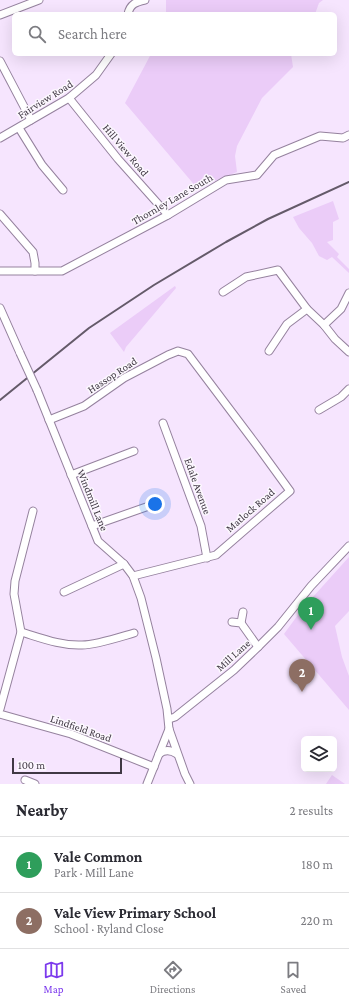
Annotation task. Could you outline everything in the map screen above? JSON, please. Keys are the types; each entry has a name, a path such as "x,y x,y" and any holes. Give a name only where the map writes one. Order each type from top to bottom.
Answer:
{"street":[{"path":"0,15 39,0"},
{"path":"129,12 133,4 138,1 145,0"},
{"name":"Fairview Road","path":"0,138 69,98 96,76 110,56"},
{"path":"0,61 31,120"},
{"name":"Hill View Road","path":"69,98 118,159 168,215"},
{"path":"19,128 42,165 63,190"},
{"name":"Thornley Lane South","path":"0,271 57,271 66,269 168,215 226,180 257,175 274,155 320,136 343,138 349,135"},
{"path":"0,214 33,252 35,271"},
{"path":"223,292 246,277 278,270 307,309 349,352"},
{"path":"324,325 341,309 349,293"},
{"name":"Windmill Lane","path":"0,308 49,420 98,541 124,564 133,576 141,598 156,658 168,718"},
{"path":"269,351 287,324 307,309"},
{"name":"Hassop Road","path":"49,420 84,406 124,378 168,354 178,351 188,354"},
{"name":"Matlock Road","path":"133,576 216,555 290,491 188,354"},
{"path":"319,410 341,397 349,389"},
{"name":"Edale Avenue","path":"163,424 201,526 207,558"},
{"path":"71,475 134,451"},
{"path":"92,526 149,506"},
{"path":"0,709 21,632 14,594 15,581 33,511"},
{"name":"Mill Lane","path":"168,718 175,717 234,670 278,627 311,586 349,546"},
{"path":"64,592 124,564"},
{"path":"241,622 244,612"},
{"path":"232,622 241,622"},
{"path":"241,622 258,647"},
{"path":"21,632 63,644 73,645 85,645 134,633"},
{"name":"Lindfield Road","path":"0,714 71,734 154,767"},
{"path":"168,718 169,729 177,754 190,784"},
{"path":"147,784 169,729"},
{"path":"159,754 168,750 177,754"},
{"path":"25,780 35,784"}],"shaded area":[{"path":"166,0 323,0 319,3 316,12 166,12"},
{"path":"150,56 291,56 293,67 262,98 237,146 235,156 237,172 197,188 125,103"},
{"path":"333,201 339,219 333,222 333,240 327,242 339,254 337,257 349,269 349,273 332,257 327,260 319,256 312,243 299,228 293,217"},
{"path":"175,286 176,288 126,347 124,352 110,333"},
{"path":"349,557 349,611 335,626 342,657 349,676 349,710 284,634 303,608"},
{"path":"332,775 345,784 326,784"}],"railway":[{"path":"0,400 89,328 154,285 268,219 349,182"}],"place":[{"name":"Vale Common","path":"311,630"},
{"name":"Vale View Primary School","path":"302,692"}]}
